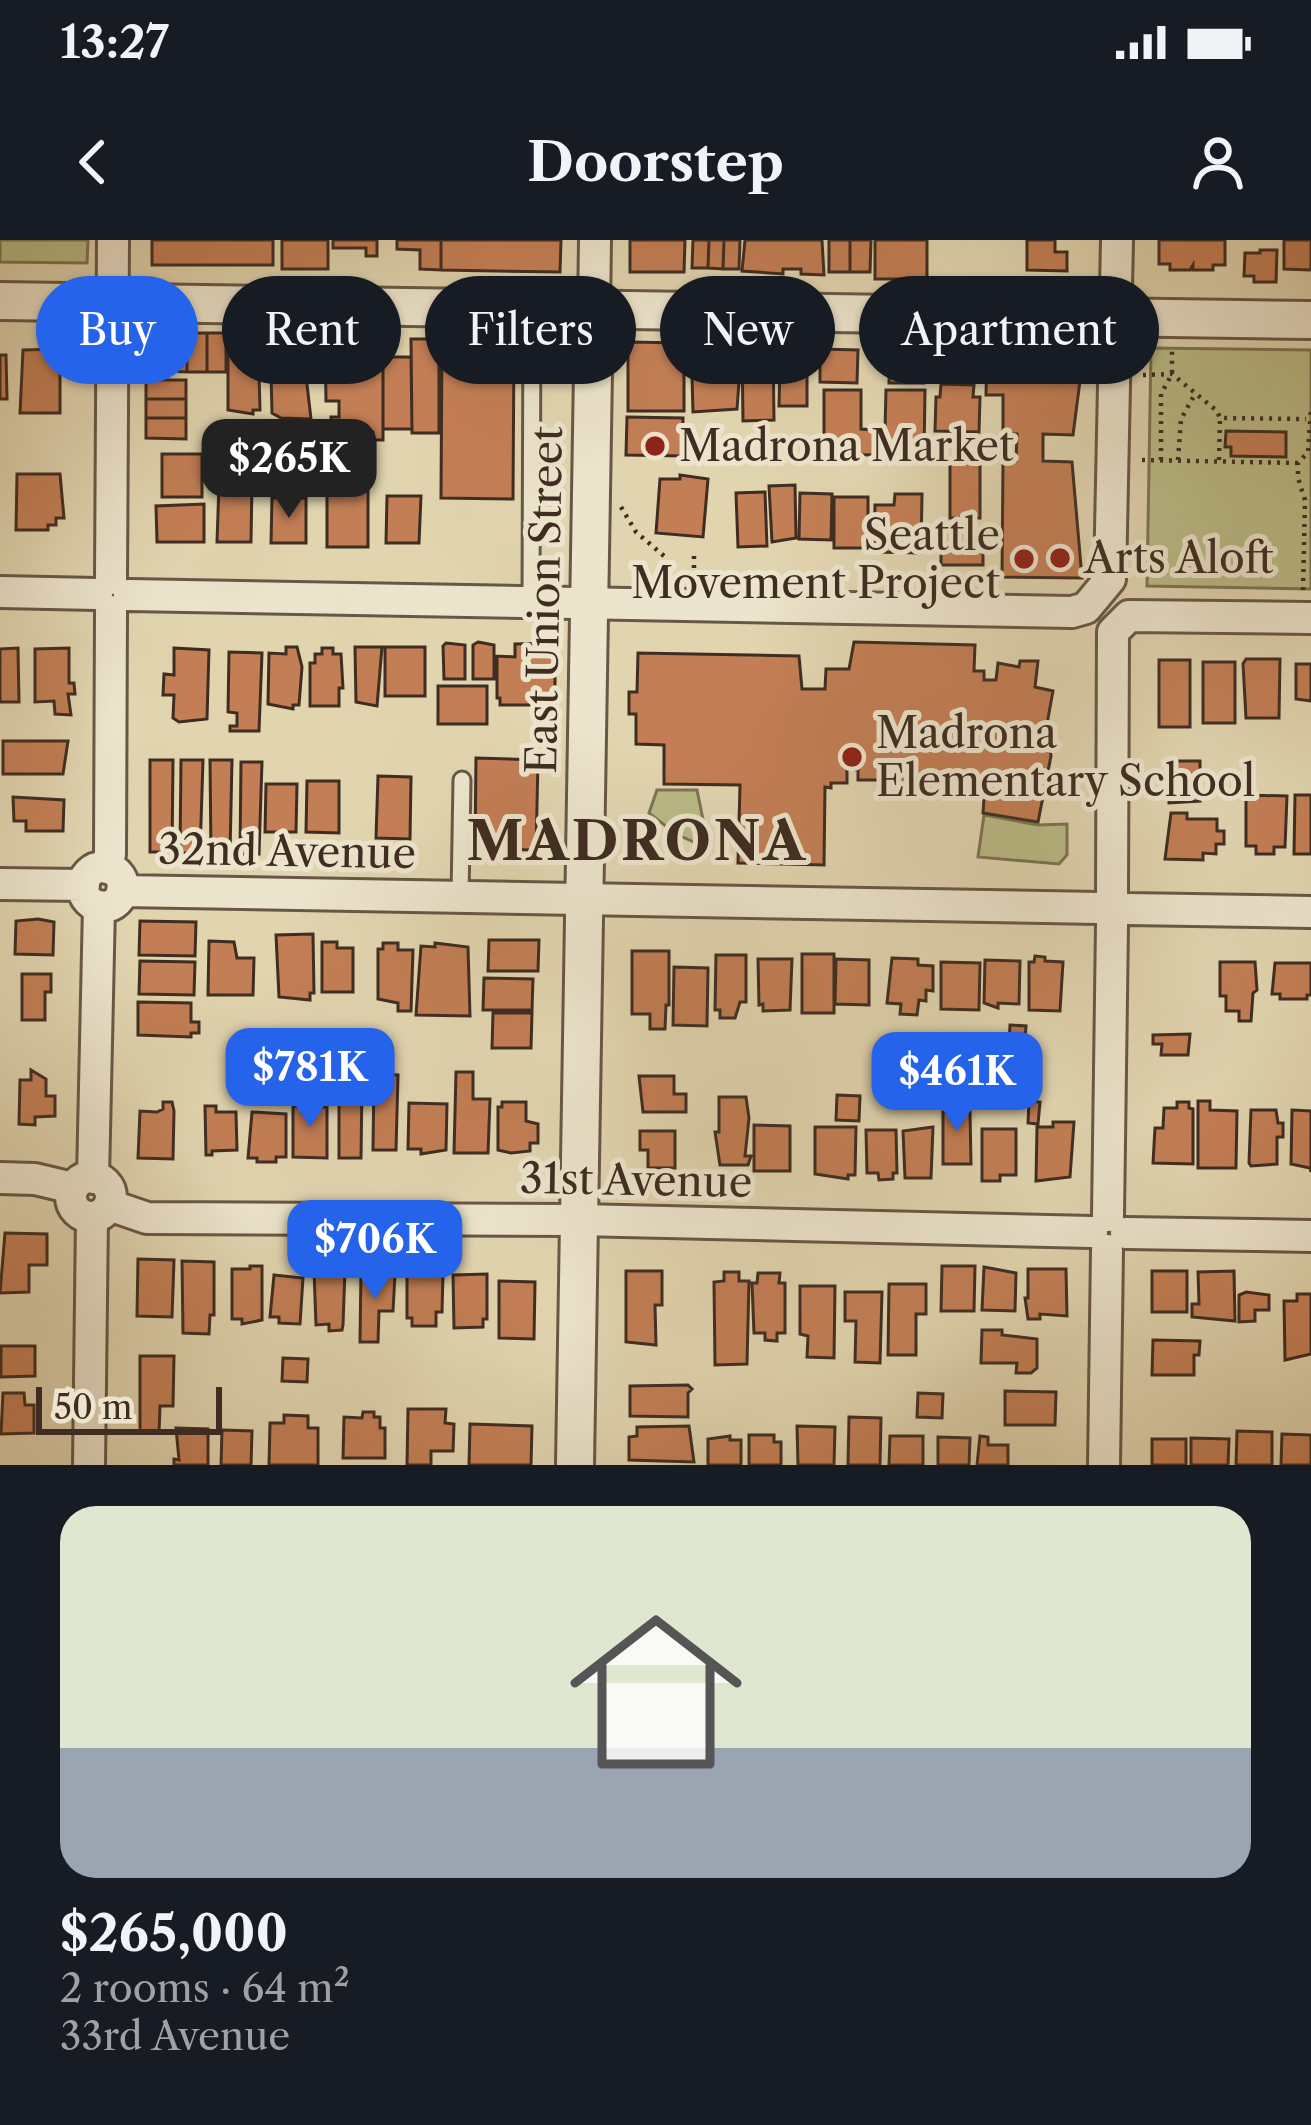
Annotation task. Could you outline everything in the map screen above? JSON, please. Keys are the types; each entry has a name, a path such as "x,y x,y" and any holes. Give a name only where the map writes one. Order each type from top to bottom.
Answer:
{"street":[{"path":"113,240 113,276"},
{"name":"East Union Street","path":"594,276 595,240"},
{"path":"1116,276 1117,240"},
{"path":"0,301 36,302"},
{"path":"198,305 425,308"},
{"path":"636,311 859,314"},
{"path":"1159,318 1311,320"},
{"path":"89,1465 100,1211 81,1215 73,1205 83,1183 103,887 110,854 113,384"},
{"name":"East Union Street","path":"575,1465 593,384"},
{"path":"0,592 1072,612 1086,608 1110,578 1114,384"},
{"path":"1104,1465 1113,632 1129,616 1307,607"},
{"name":"32nd Avenue","path":"0,884 1311,912"},
{"path":"0,1178 83,1183"},
{"name":"31st Avenue","path":"100,1211 147,1218 579,1220 1311,1236"}],"lane":[{"path":"531,600 532,384"},
{"path":"460,896 462,780"}],"path":[{"path":"1161,460 1162,394 1172,374 1172,350"},
{"path":"1159,374 1172,374 1220,418 1308,419"},
{"path":"1178,460 1181,419 1196,394"},
{"path":"1307,607 1305,500 1298,463 1308,452 1311,409"},
{"path":"1219,461 1220,418"},
{"path":"1142,460 1298,463"},
{"path":"617,501 636,532 664,556"},
{"path":"694,553 694,577"}],"green space":[{"path":"0,240 88,240 87,263 0,262"},
{"path":"1159,348 1311,350 1311,589 1147,586 1150,384 1159,384"},
{"path":"657,790 697,790 709,849 676,834 649,813"},
{"path":"984,815 1038,825 1067,824 1067,855 1059,864 978,857"}],"building":[{"path":"152,240 273,240 273,265 152,265"},
{"path":"282,240 328,240 328,269 282,269"},
{"path":"333,240 377,240 377,256 366,256 366,248 333,248"},
{"path":"397,240 441,240 441,270 420,269 420,250 397,249"},
{"path":"441,240 561,240 560,272 441,270"},
{"path":"630,240 685,240 684,272 630,272"},
{"path":"693,240 709,240 708,268 692,268"},
{"path":"709,240 724,240 723,269 708,268"},
{"path":"724,240 740,240 739,269 723,269"},
{"path":"745,240 822,240 824,275 801,274 801,269 783,269 783,274 742,271"},
{"path":"829,240 850,240 850,272 829,272"},
{"path":"850,240 871,240 870,272 850,272"},
{"path":"875,240 927,240 927,276 875,276"},
{"path":"1027,240 1055,240 1055,252 1067,252 1067,271 1027,270"},
{"path":"1159,240 1225,240 1225,265 1213,265 1213,270 1193,270 1193,265 1190,270 1170,270 1170,264 1159,264"},
{"path":"1284,240 1311,240 1311,270 1284,269"},
{"path":"1277,250 1276,282 1254,282 1254,276 1244,276 1245,253"},
{"path":"198,333 207,333 207,372 198,372"},
{"path":"207,333 222,333 222,372 207,372"},
{"path":"411,339 425,339 425,384 439,384 439,433 412,433"},
{"path":"636,342 660,343 660,384 684,384 684,411 628,411 628,384 636,384"},
{"path":"835,349 858,350 857,383 835,382"},
{"path":"23,350 36,350 36,384 60,384 60,413 20,413"},
{"path":"0,355 6,355 7,399 0,399"},
{"path":"401,357 411,357 412,429 383,429 383,384 401,384"},
{"path":"146,384 186,384 186,399 146,399"},
{"path":"228,384 259,384 260,410 253,414 228,410"},
{"path":"271,384 307,384 311,419 272,413"},
{"path":"326,384 383,384 383,440 374,440 373,432 331,433 331,417 339,417 339,401 326,401"},
{"path":"442,384 514,384 513,499 441,498"},
{"path":"692,384 739,384 737,409 693,412"},
{"path":"742,384 774,384 774,420 743,421"},
{"path":"780,384 807,384 807,406 779,406"},
{"path":"941,384 974,385 973,397 980,397 979,432 935,431 936,397 940,397"},
{"path":"986,384 1080,384 1073,435 1043,434 1043,461 1072,462 1082,578 1002,577 1003,461 1016,461 1017,434 1003,434 1003,395 986,395"},
{"path":"824,390 861,390 861,429 873,430 873,455 824,454"},
{"path":"886,390 925,390 924,456 875,455 875,430 885,430"},
{"path":"146,399 186,399 186,418 146,418"},
{"name":"Madrona Market","path":"627,417 683,418 682,456 626,455"},
{"path":"146,418 186,418 186,439 146,438"},
{"path":"1226,431 1286,432 1286,457 1231,456 1231,447 1225,447"},
{"path":"162,454 202,454 202,497 162,497"},
{"path":"950,464 980,464 980,518 950,518"},
{"path":"238,468 259,469 259,482 252,481 251,542 217,542 219,485 234,485"},
{"path":"17,474 60,474 64,518 56,518 56,525 48,525 48,530 16,530"},
{"path":"680,475 708,479 703,537 656,533 660,479 680,479"},
{"path":"795,485 796,538 772,542 769,486"},
{"path":"327,491 368,491 368,547 327,547"},
{"path":"765,492 767,546 738,547 736,493"},
{"path":"800,493 832,494 831,540 799,539"},
{"path":"895,494 922,494 921,553 874,552 875,505 894,505"},
{"path":"387,496 421,496 419,543 386,543"},
{"path":"834,497 868,497 868,548 834,548"},
{"path":"272,498 306,498 306,543 271,543"},
{"path":"204,504 204,542 157,542 156,506"},
{"path":"941,530 983,530 983,565 941,565"},
{"path":"854,642 975,645 974,671 984,671 984,680 996,680 998,663 1019,667 1020,661 1038,661 1035,687 1053,691 1043,746 1050,747 1051,756 1038,822 983,813 984,798 973,796 973,777 954,777 953,794 881,792 881,780 858,780 858,770 847,769 847,783 825,787 824,865 738,863 740,785 664,784 664,745 636,744 636,714 629,714 629,692 637,692 638,653 799,656 802,689 825,689 826,669 849,669"},
{"path":"446,643 465,645 465,679 444,679"},
{"path":"555,643 555,698 533,698 533,705 500,705 497,656 515,657 515,644"},
{"path":"473,645 494,645 494,679 473,679"},
{"path":"286,647 297,647 302,667 299,705 293,709 268,704 269,653 286,654"},
{"path":"355,647 382,647 377,706 356,702"},
{"path":"385,647 425,647 425,696 385,696"},
{"path":"18,648 19,702 0,702 0,649"},
{"path":"69,648 69,683 74,683 75,694 68,694 71,715 55,714 54,701 35,702 35,649"},
{"path":"174,648 209,650 207,719 179,722 173,718 174,695 163,695 164,674 174,675"},
{"path":"322,648 341,654 339,706 310,706 310,663 315,663 315,654 322,654"},
{"path":"229,652 262,653 259,731 230,731 230,726 237,726 237,713 228,712"},
{"path":"1246,659 1280,659 1279,718 1246,718"},
{"path":"1159,660 1190,660 1190,727 1159,727"},
{"path":"1203,662 1235,662 1235,723 1203,723"},
{"path":"1296,664 1311,664 1311,701 1296,699"},
{"path":"438,686 487,686 487,724 438,724"},
{"path":"3,741 68,741 63,774 3,774"},
{"path":"476,758 538,760 536,850 475,849"},
{"path":"150,760 173,760 172,852 150,852"},
{"path":"181,760 203,760 200,853 180,853"},
{"path":"210,760 232,760 230,854 211,854"},
{"path":"1169,761 1200,761 1200,801 1169,803"},
{"path":"241,762 262,762 259,854 240,854"},
{"path":"378,776 411,777 410,839 376,838"},
{"path":"307,781 339,781 339,833 306,832"},
{"path":"266,784 297,784 296,832 265,832"},
{"path":"1246,795 1287,796 1285,847 1274,847 1274,854 1256,854 1256,846 1246,846"},
{"path":"1295,795 1311,795 1311,854 1294,854"},
{"path":"13,797 64,800 63,831 26,831 26,821 14,821"},
{"path":"1171,813 1187,813 1187,819 1217,819 1224,844 1216,844 1216,854 1203,853 1203,860 1165,859"},
{"path":"16,921 54,922 53,955 15,954"},
{"path":"140,921 196,922 195,956 139,955"},
{"path":"313,934 314,993 310,1000 279,997 276,935"},
{"path":"489,940 539,940 538,971 488,971"},
{"path":"209,941 234,942 237,958 254,958 253,995 208,995"},
{"path":"322,942 353,948 353,992 322,992"},
{"path":"383,943 413,950 411,1011 398,1011 398,1003 378,999 378,949 383,949"},
{"path":"435,943 468,947 470,1016 416,1015 421,946 435,947"},
{"path":"632,951 669,951 665,1029 650,1029 650,1014 632,1014"},
{"path":"802,954 834,954 834,1013 802,1013"},
{"path":"716,955 746,955 746,1002 740,1002 735,1018 720,1018 720,1010 715,1010"},
{"path":"1035,956 1063,962 1060,1011 1029,1010 1029,962"},
{"path":"892,958 918,959 918,965 933,966 933,991 926,990 926,1001 919,1000 917,1015 900,1014 901,1004 887,1003"},
{"path":"758,959 792,959 790,1010 763,1011 763,1004 759,1005"},
{"path":"836,959 869,960 869,1005 835,1004"},
{"path":"985,960 1020,961 1019,1004 998,1003 998,1008 984,1003"},
{"path":"140,961 195,962 194,995 139,994"},
{"path":"941,962 980,963 979,1010 941,1009"},
{"path":"1220,962 1255,962 1257,990 1251,1021 1239,1021 1239,1011 1226,1011 1226,996 1220,996"},
{"path":"1275,963 1311,963 1307,999 1280,999 1280,994 1272,994"},
{"path":"674,967 708,968 707,1026 673,1025"},
{"path":"22,974 51,974 51,992 45,992 45,1020 22,1020"},
{"path":"484,978 533,979 532,1010 483,1010"},
{"path":"138,1002 191,1003 191,1022 199,1022 199,1033 191,1037 138,1035"},
{"path":"493,1013 532,1013 531,1048 492,1048"},
{"path":"1010,1025 1026,1026 1023,1065 1008,1063"},
{"path":"1190,1034 1188,1055 1161,1055 1162,1044 1153,1044 1153,1035"},
{"path":"31,1070 46,1079 46,1096 55,1096 55,1116 35,1117 35,1125 19,1124 20,1080 31,1080"},
{"path":"456,1072 473,1072 473,1099 490,1099 488,1153 454,1153"},
{"path":"374,1074 398,1075 396,1150 373,1150"},
{"path":"639,1076 674,1076 674,1094 686,1094 686,1112 643,1112"},
{"path":"339,1083 362,1083 361,1158 339,1158"},
{"path":"837,1095 860,1096 859,1121 836,1120"},
{"path":"719,1097 746,1097 748,1165 720,1165 715,1132 719,1132"},
{"path":"949,1098 963,1098 963,1112 970,1112 971,1164 943,1164 943,1112 949,1112"},
{"path":"302,1101 323,1101 327,1107 327,1158 293,1157 293,1106 302,1107"},
{"path":"1029,1101 1040,1102 1038,1124 1028,1123"},
{"path":"1198,1101 1210,1101 1210,1110 1237,1111 1236,1168 1198,1168"},
{"path":"163,1102 172,1102 174,1111 173,1159 138,1158 140,1111 157,1112 163,1109"},
{"path":"502,1102 526,1102 526,1121 538,1124 538,1143 530,1143 530,1151 498,1150"},
{"path":"1177,1102 1189,1102 1193,1109 1193,1164 1153,1163 1155,1128 1163,1128 1164,1108 1177,1108"},
{"path":"409,1103 447,1104 446,1150 421,1154 421,1149 408,1149"},
{"path":"205,1106 216,1106 216,1112 236,1112 237,1150 206,1155"},
{"path":"1251,1110 1276,1110 1278,1123 1283,1123 1283,1137 1277,1137 1277,1164 1249,1163"},
{"path":"1292,1110 1311,1111 1311,1172 1291,1164"},
{"path":"252,1112 286,1114 286,1157 276,1157 276,1162 248,1158"},
{"path":"1053,1122 1074,1122 1070,1177 1036,1181 1037,1127 1053,1127"},
{"path":"754,1125 790,1126 790,1171 754,1171"},
{"path":"815,1127 856,1127 855,1175 848,1179 815,1174"},
{"path":"933,1127 931,1178 905,1178 903,1131"},
{"path":"982,1129 1016,1129 1016,1175 982,1181"},
{"path":"866,1130 896,1130 897,1173 893,1179 879,1180 878,1173 867,1173"},
{"path":"640,1131 675,1131 675,1168 648,1168 648,1150 640,1150"},
{"path":"5,1233 47,1234 47,1265 29,1265 29,1292 0,1293"},
{"path":"138,1259 174,1260 172,1317 137,1316"},
{"path":"182,1261 214,1262 214,1315 210,1315 209,1334 183,1333"},
{"path":"262,1266 262,1320 242,1324 242,1319 232,1319 232,1269"},
{"path":"942,1266 975,1266 974,1311 941,1311"},
{"path":"407,1267 443,1273 442,1312 436,1312 436,1326 412,1326 412,1318 407,1318"},
{"path":"984,1267 1016,1273 1015,1311 982,1310"},
{"path":"1028,1269 1066,1269 1067,1316 1040,1314 1040,1319 1028,1319"},
{"path":"345,1270 342,1330 329,1331 329,1324 316,1325 314,1271"},
{"path":"361,1270 395,1274 393,1311 379,1311 378,1342 360,1342"},
{"path":"626,1271 662,1271 662,1305 655,1305 656,1345 626,1342"},
{"path":"1152,1271 1187,1271 1187,1312 1152,1312"},
{"path":"1234,1271 1235,1321 1192,1317 1192,1304 1199,1304 1198,1272"},
{"path":"724,1272 739,1272 739,1281 749,1281 747,1364 715,1365 714,1282 724,1281"},
{"path":"758,1273 780,1273 779,1283 785,1283 785,1333 777,1333 777,1341 765,1340 765,1333 754,1333 752,1283 757,1283"},
{"path":"487,1274 483,1327 454,1328 453,1275"},
{"path":"274,1275 303,1278 300,1324 279,1323 279,1317 270,1317"},
{"path":"499,1281 535,1282 534,1339 499,1338"},
{"path":"889,1284 926,1284 926,1314 916,1314 916,1355 888,1355"},
{"path":"800,1286 835,1286 834,1358 807,1357 808,1336 800,1334"},
{"path":"845,1292 882,1292 880,1363 855,1362 856,1321 845,1321"},
{"path":"1297,1294 1311,1294 1311,1354 1285,1360 1284,1301 1297,1301"},
{"path":"1239,1295 1269,1295 1269,1310 1255,1310 1255,1321 1239,1322"},
{"path":"982,1330 1037,1339 1037,1368 1016,1373 1017,1363 981,1363"},
{"path":"1153,1340 1200,1341 1194,1375 1152,1375"},
{"path":"1,1346 35,1346 35,1376 1,1377"},
{"path":"140,1356 174,1356 173,1406 160,1406 159,1433 140,1433"},
{"path":"283,1358 308,1359 307,1382 282,1381"},
{"path":"688,1385 692,1389 688,1417 630,1416 630,1386"},
{"path":"1005,1391 1056,1392 1055,1425 1005,1425"},
{"path":"3,1393 24,1393 25,1405 34,1405 34,1433 1,1434"},
{"path":"918,1393 943,1394 942,1418 917,1417"},
{"path":"408,1409 446,1409 445,1423 454,1424 453,1451 431,1451 431,1465 407,1465"},
{"path":"363,1412 380,1417 380,1428 385,1428 385,1458 343,1458 344,1417 362,1418"},
{"path":"284,1415 308,1416 308,1428 318,1428 318,1465 269,1465 270,1423 284,1423"},
{"path":"849,1417 881,1418 880,1465 848,1465"},
{"path":"470,1424 532,1426 531,1465 469,1465"},
{"path":"689,1426 694,1462 629,1460 629,1437 637,1436 637,1427"},
{"path":"797,1426 835,1427 834,1465 798,1465"},
{"path":"176,1428 208,1429 208,1465 174,1465 174,1459 179,1460"},
{"path":"222,1430 252,1431 251,1465 221,1465"},
{"path":"1237,1431 1272,1432 1272,1465 1236,1465"},
{"path":"1282,1434 1311,1435 1311,1465 1281,1465"},
{"path":"749,1435 774,1435 774,1442 781,1442 781,1465 749,1465"},
{"path":"730,1436 730,1440 741,1440 741,1465 708,1465 708,1439"},
{"path":"890,1436 923,1436 923,1465 889,1465"},
{"path":"980,1436 988,1437 988,1445 1008,1445 1008,1465 977,1465"},
{"path":"938,1437 970,1438 969,1465 938,1465"},
{"path":"1191,1438 1229,1439 1228,1465 1191,1465"},
{"path":"1152,1439 1186,1439 1186,1465 1152,1465"}],"place":[{"name":"Madrona Market","path":"655,446"},
{"name":"Arts Aloft","path":"1060,558"},
{"name":"Seattle Movement Project","path":"1024,559"},
{"name":"Madrona Elementary School","path":"852,757"}],"district":[{"name":"MADRONA","path":"637,841"}]}
